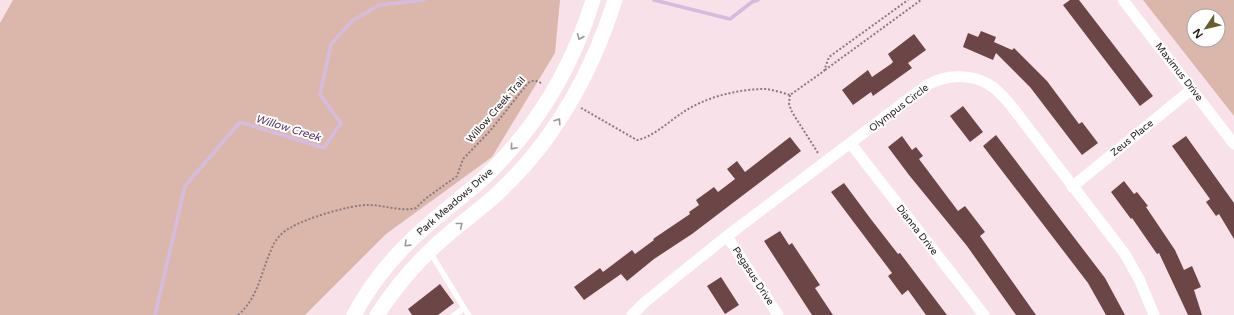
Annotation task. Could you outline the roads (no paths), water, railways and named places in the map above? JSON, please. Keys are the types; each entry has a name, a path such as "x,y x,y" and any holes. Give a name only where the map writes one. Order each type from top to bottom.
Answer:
{"main road":[{"name":"Park Meadows Drive","path":"354,315 369,289 403,248 469,191 522,138 544,105 573,54 593,0"},
{"name":"Park Meadows Drive","path":"377,315 400,283 430,251 498,193 543,143 585,77 603,35 615,0"}],"street":[{"name":"Maximus Drive","path":"1123,0 1234,144"},
{"name":"Olympus Circle","path":"632,315 645,302 727,236 928,86 940,79 958,76 977,80 993,87 1009,103 1125,254 1140,281 1154,315"},
{"name":"Zeus Place","path":"1072,186 1192,89"},
{"name":"Dianna Drive","path":"851,144 984,315"},
{"name":"Pegasus Drive","path":"727,236 778,315"}],"lane":[{"path":"430,251 469,315"},
{"path":"454,315 464,308"}],"waterway":[{"name":"Willow Creek","path":"155,315 185,186 240,122 324,148 341,123 320,95 331,44 352,21 379,5 424,0"},
{"name":"Willow Creek","path":"654,0 730,19 752,2 758,0"}]}
